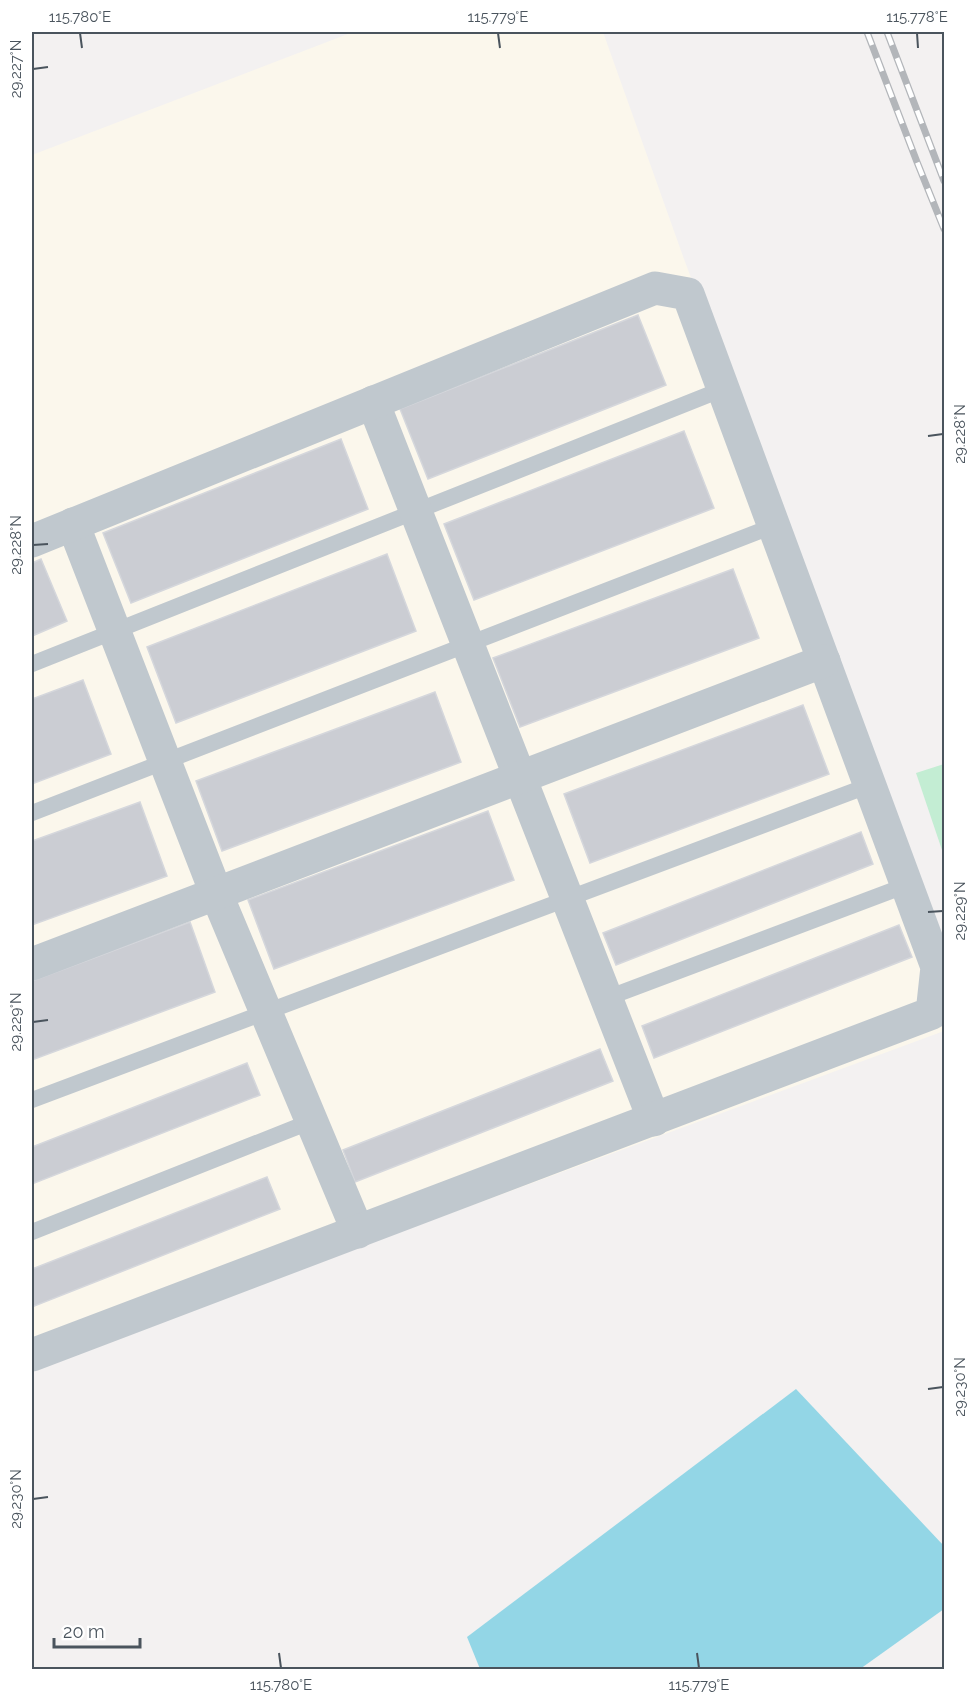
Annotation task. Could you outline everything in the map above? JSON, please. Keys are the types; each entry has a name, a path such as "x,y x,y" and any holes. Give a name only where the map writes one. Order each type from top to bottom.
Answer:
{"street":[{"path":"32,541 655,288 688,294 937,967 932,1013 358,1232 32,1353"},
{"path":"373,402 654,1120"},
{"path":"73,524 216,894 358,1232"},
{"path":"32,964 824,662"}],"lane":[{"path":"32,664 723,389"},
{"path":"32,813 773,526"},
{"path":"32,1100 870,785"},
{"path":"607,998 907,885"},
{"path":"32,1232 312,1121"}],"shaded area":[{"path":"353,32 603,32 684,259 944,954 944,1031 32,1368 32,155"}],"green space":[{"path":"944,764 944,856 916,773"}],"water":[{"path":"796,1389 944,1546 944,1609 860,1669 480,1669 467,1637"}],"building":[{"path":"638,315 666,385 428,479 400,409"},
{"path":"684,431 714,508 474,600 444,524"},
{"path":"341,439 368,509 131,603 103,533"},
{"path":"387,554 416,631 176,723 147,647"},
{"path":"41,559 67,621 32,636 32,563"},
{"path":"733,569 759,638 520,727 493,658"},
{"path":"83,680 111,754 32,784 32,699"},
{"path":"435,692 461,762 222,851 196,781"},
{"path":"803,705 829,774 590,863 564,794"},
{"path":"140,802 167,876 32,925 32,841"},
{"path":"488,811 514,880 274,969 248,900"},
{"path":"861,832 873,864 616,965 603,933"},
{"path":"190,922 215,992 32,1060 32,981"},
{"path":"899,925 912,957 654,1058 642,1026"},
{"path":"600,1049 613,1081 355,1182 343,1150"},
{"path":"247,1063 260,1095 32,1184 32,1147"},
{"path":"267,1177 280,1209 32,1307 32,1269"}],"railway":[{"path":"867,32 944,229"},
{"path":"887,32 944,181"}]}
